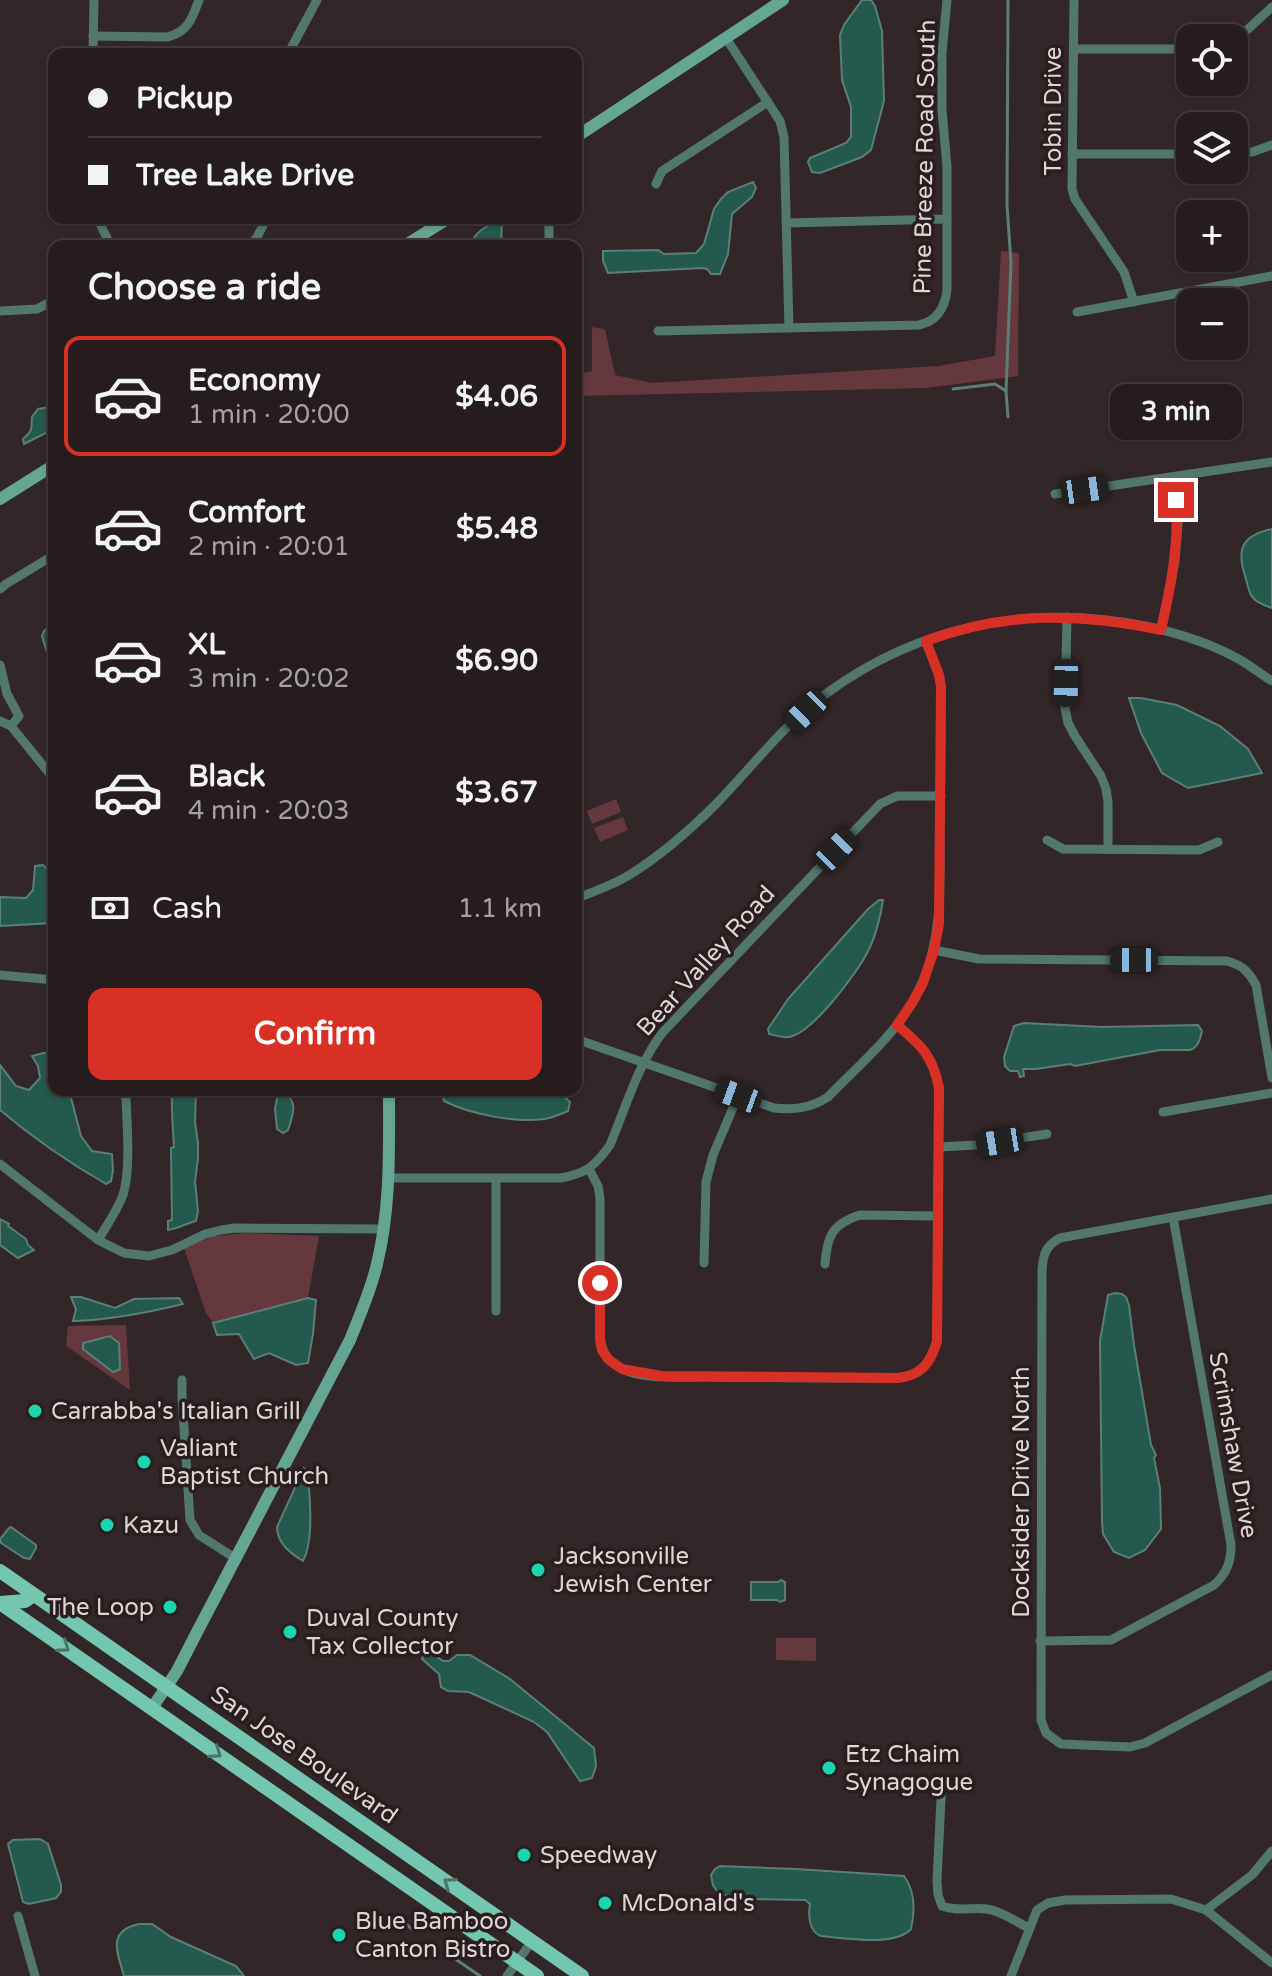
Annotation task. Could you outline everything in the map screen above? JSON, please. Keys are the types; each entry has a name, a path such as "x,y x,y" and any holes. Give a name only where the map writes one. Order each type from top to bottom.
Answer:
{"main road":[{"name":"San Jose Boulevard","path":"0,1571 582,1976"},
{"path":"0,1603 25,1601 34,1595"},
{"name":"San Jose Boulevard","path":"0,1603 537,1976"},
{"path":"295,1808 335,1804"},
{"path":"321,1825 336,1821 359,1821"}],"street":[{"path":"93,48 94,0"},
{"path":"93,36 175,35 191,23 199,0"},
{"path":"291,48 317,0"},
{"path":"582,133 783,0"},
{"name":"Pine Breeze Road South","path":"789,328 919,325 933,320 944,306 947,290 947,167 942,110 942,53 947,0"},
{"name":"Tobin Drive","path":"1074,0 1072,189 1075,199 1124,272 1134,302"},
{"path":"1248,29 1272,7"},
{"path":"658,331 789,328 784,137 780,121 726,38"},
{"path":"1074,49 1176,49"},
{"path":"656,184 662,171 768,102"},
{"path":"1248,152 1272,145"},
{"path":"1072,154 1176,154"},
{"path":"786,223 947,219"},
{"path":"414,240 439,224"},
{"path":"1077,312 1272,276"},
{"path":"0,311 37,309 48,303"},
{"path":"1055,494 1272,462"},
{"path":"0,499 48,469"},
{"path":"1161,630 1175,561 1178,524 1175,477"},
{"path":"0,589 48,559"},
{"path":"582,896 630,875 660,852 713,807 827,693 881,660 954,631 993,621 1028,617 1119,621 1204,644 1240,660 1272,681"},
{"path":"1067,617 1065,708 1068,723 1106,789 1108,849"},
{"path":"582,1041 774,1108 792,1110 818,1104 828,1097 897,1025 923,983 934,950 940,910 941,687 926,641"},
{"path":"0,665 7,694 19,716 11,726"},
{"path":"0,721 11,726 48,772"},
{"name":"Bear Valley Road","path":"589,1169 610,1145 644,1062 663,1032 880,804 897,796 941,796"},
{"path":"1047,840 1063,849 1199,850 1218,842"},
{"path":"934,950 979,959 1227,961 1239,964 1256,985 1272,1078"},
{"path":"0,975 48,979"},
{"path":"389,1178 560,1178 589,1169 600,1198 600,1339 608,1359 622,1369 661,1376 897,1378 917,1374 927,1365 937,1341 939,1088 936,1072 923,1047 897,1025"},
{"path":"1163,1112 1272,1093"},
{"path":"98,1240 117,1209 127,1178 125,1096"},
{"path":"152,1708 177,1671 350,1340 375,1273 384,1229 389,1178 389,1096"},
{"path":"704,1263 706,1182 713,1155 738,1096"},
{"path":"939,1147 976,1145 1047,1134"},
{"path":"0,1164 98,1240 124,1253 149,1256 221,1230 384,1229"},
{"path":"496,1178 496,1311"},
{"path":"1173,1217 1272,1199"},
{"path":"825,1264 830,1236 838,1225 848,1219 860,1215 938,1216"},
{"name":"Docksider Drive North","path":"1173,1217 1060,1238 1045,1250 1042,1271 1041,1720 1046,1733 1061,1744 1130,1747 1145,1743 1272,1675"},
{"name":"Scrimshaw Drive","path":"1040,1641 1103,1641 1118,1637 1214,1585 1228,1568 1231,1545 1173,1217"},
{"path":"182,1380 190,1520 199,1535 235,1558"},
{"path":"942,1779 937,1880 942,1906 996,1911 1029,1928"},
{"path":"1206,1910 1252,1875 1272,1851"},
{"path":"1011,1976 1035,1914 1042,1906 1065,1900 1171,1899 1206,1910 1272,1963"},
{"path":"18,1916 35,1976"},
{"path":"507,1976 532,1941"}],"shaded area":[{"path":"862,0 871,0 875,6 882,31 884,101 871,150 862,157 820,173 812,172 808,162 810,158 846,143 851,137 851,107 842,80 840,35"},
{"path":"753,182 756,188 752,197 732,214 728,254 720,274 711,274 702,268 608,273 603,251 696,253 704,244 714,209 721,199 728,192"},
{"path":"502,224 501,240 475,240 485,228"},
{"path":"1001,251 1019,253 1018,376 926,388 582,396 582,373 592,371 592,327 605,329 615,375 652,383 938,366 995,356"},
{"path":"48,407 48,432 24,444 23,439 31,429 32,417 38,409"},
{"path":"1272,529 1272,608 1251,595 1241,558 1248,539"},
{"path":"48,627 48,656 42,636"},
{"path":"1129,698 1177,705 1220,726 1248,749 1262,773 1188,788 1162,773 1141,733"},
{"path":"616,799 621,812 592,824 587,811"},
{"path":"623,817 628,830 600,842 594,828"},
{"path":"43,865 48,871 48,923 0,926 0,897 26,898 33,890 35,866"},
{"path":"879,900 883,900 882,906 870,947 832,1002 798,1034 786,1037 769,1034 768,1029 788,999"},
{"path":"1024,1023 1102,1027 1198,1025 1202,1031 1197,1045 1190,1050 1160,1050 1075,1066 1023,1069 1024,1076 1020,1077 1018,1071 1010,1071 1005,1066 1004,1057 1014,1026"},
{"path":"48,1053 48,1096 71,1096 81,1136 92,1151 112,1154 111,1181 106,1184 78,1167 0,1110 0,1065 16,1086 29,1090 40,1078 32,1056"},
{"path":"172,1096 196,1096 198,1159 195,1181 198,1211 196,1221 168,1230 168,1221 172,1220"},
{"path":"277,1096 288,1096 293,1104 292,1119 288,1130 283,1133 277,1129"},
{"path":"443,1096 560,1096 570,1102 568,1111 550,1118 532,1120 479,1113 444,1101"},
{"path":"0,1219 26,1239 34,1250 18,1258 0,1245"},
{"path":"246,1233 319,1236 308,1298 213,1323 206,1313 184,1248 213,1236"},
{"path":"1115,1293 1126,1297 1129,1305 1160,1488 1161,1529 1145,1550 1129,1558 1114,1552 1103,1534 1102,1522 1100,1341 1108,1295"},
{"path":"71,1297 81,1297 115,1308 134,1299 179,1298 183,1304 128,1316 73,1321 76,1309"},
{"path":"308,1298 316,1300 308,1363 296,1365 269,1353 254,1359 239,1334 217,1335 213,1323"},
{"path":"126,1325 130,1390 66,1346 68,1326"},
{"path":"110,1336 119,1343 120,1369 113,1372 83,1349 83,1343"},
{"path":"304,1468 308,1471 310,1517 309,1541 303,1561 282,1543 277,1527"},
{"path":"11,1527 36,1545 30,1559 1,1543 0,1539"},
{"path":"751,1582 785,1582 785,1600 751,1600"},
{"path":"776,1638 816,1638 816,1661 776,1660"},
{"path":"424,1655 449,1661 457,1655 470,1655 510,1679 594,1748 596,1766 592,1778 580,1781 547,1732 534,1722 469,1692 448,1691 441,1687 439,1674 422,1659"},
{"path":"40,1839 48,1844 61,1892 56,1898 29,1904 23,1902 8,1844 13,1840"},
{"path":"720,1866 904,1876 914,1902 911,1929 903,1935 882,1940 821,1936 812,1927 810,1904 805,1900 742,1899 719,1894 711,1875"},
{"path":"152,1924 171,1937 236,1966 244,1976 124,1976 117,1951 118,1937 129,1927"}],"waterway":[{"path":"1008,0 1007,205 1011,263 1006,391 1008,417"},
{"path":"953,389 995,384 1006,391"},
{"path":"400,1914 413,1930"},
{"path":"451,1956 480,1976"}],"place":[{"name":"Carrabba's Italian Grill","path":"35,1411"},
{"name":"Valiant Baptist Church","path":"144,1462"},
{"name":"Kazu","path":"107,1525"},
{"name":"Jacksonville Jewish Center","path":"538,1570"},
{"name":"The Loop","path":"170,1607"},
{"name":"Duval County Tax Collector","path":"290,1632"},
{"name":"Etz Chaim Synagogue","path":"829,1768"},
{"name":"Speedway","path":"524,1855"},
{"name":"McDonald's","path":"605,1903"},
{"name":"Blue Bamboo Canton Bistro","path":"339,1935"}],"route":[{"path":"600,1283 602,1350 622,1369 661,1376 897,1378 917,1374 927,1365 937,1341 939,1088 936,1072 923,1047 897,1025 923,983 939,924 941,687 926,641 993,621 1028,617 1091,618 1161,630 1175,561 1176,500"}]}
